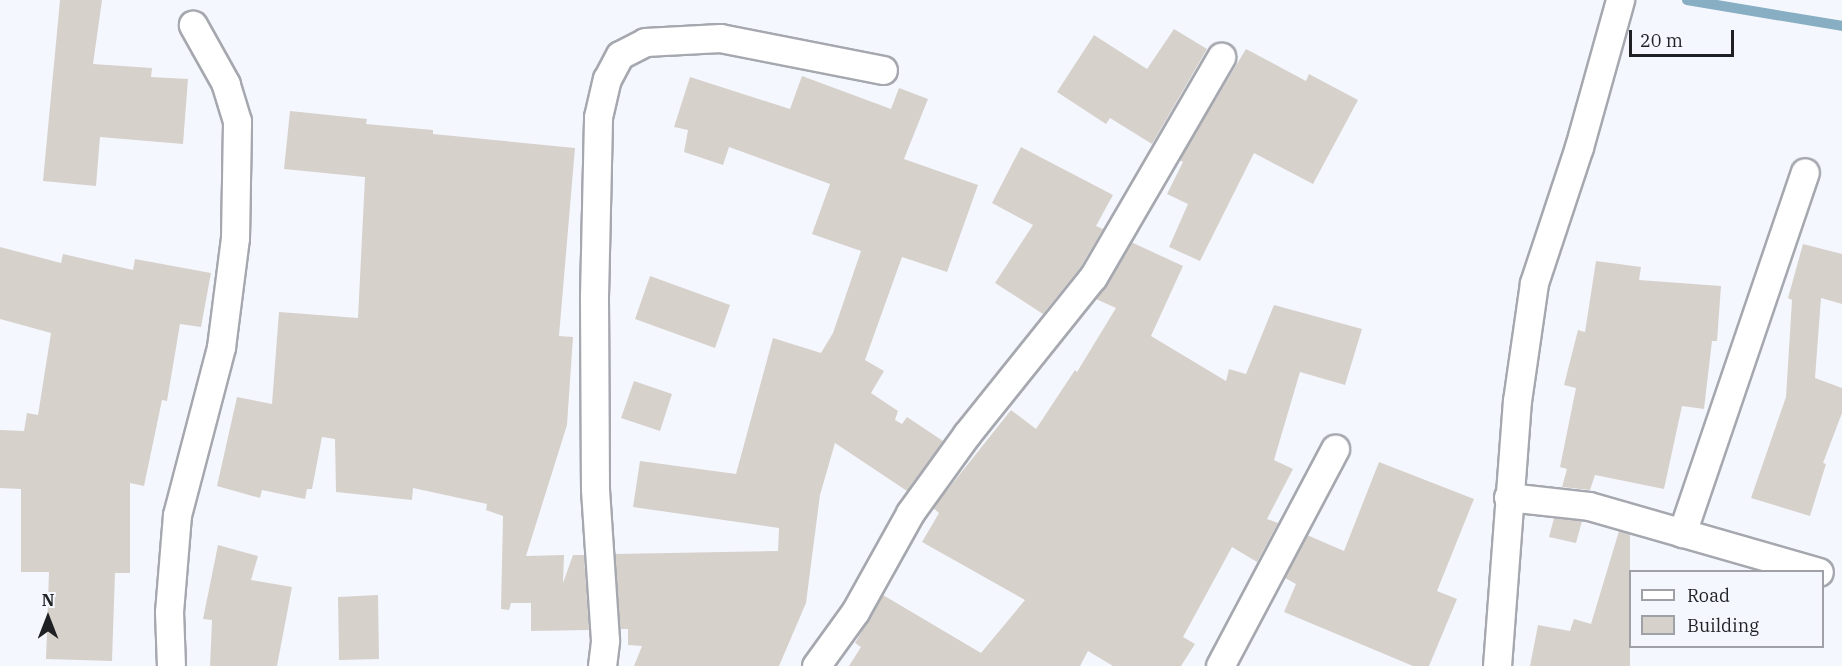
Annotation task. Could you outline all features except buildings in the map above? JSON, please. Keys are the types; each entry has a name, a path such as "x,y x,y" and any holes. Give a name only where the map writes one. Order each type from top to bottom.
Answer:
{"street":[{"path":"1497,666 1508,497 1533,283 1579,147 1620,0"},
{"path":"171,666 169,612 177,515 221,346 235,238 237,121 226,84 193,25"},
{"path":"602,666 605,640 595,489 594,296 598,117 607,79 620,55 645,42 720,38 883,70"},
{"path":"816,666 855,612 910,513 967,434 1093,277 1221,57"},
{"path":"1682,533 1805,172"},
{"path":"1221,666 1335,449"},
{"path":"1508,497 1589,506 1814,570"},
{"path":"1824,573 1842,578"}],"waterway":[{"path":"1687,0 1842,26"}]}
